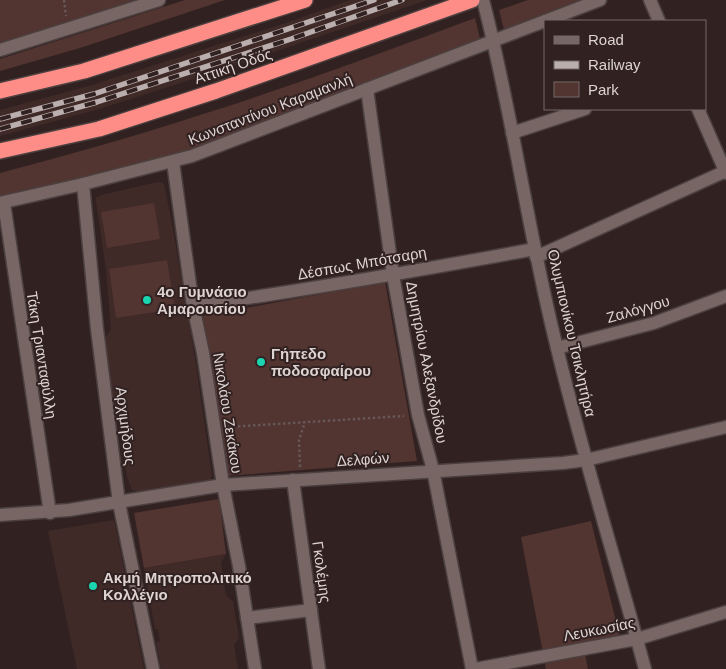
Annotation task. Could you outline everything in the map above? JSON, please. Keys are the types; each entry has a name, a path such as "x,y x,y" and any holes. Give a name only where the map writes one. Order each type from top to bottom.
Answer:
{"highway":[{"path":"0,91 84,71 305,0"},
{"name":"Αττική Οδός","path":"0,151 108,126 216,91 472,0"}],"street":[{"path":"0,50 159,0"},
{"name":"Ολυμπιονίκου Τσικλητήρα","path":"483,0 494,40 556,348 645,669"},
{"name":"Κωνσταντίνου Καραμανλή","path":"548,20 600,0"},
{"path":"650,0 659,20"},
{"name":"Κωνσταντίνου Καραμανλή","path":"2,203 173,162 544,21"},
{"name":"Δημητρίου Αλεξανδρίδου","path":"367,89 393,275 418,414 434,470 474,669"},
{"path":"512,133 582,110"},
{"path":"698,110 726,172"},
{"name":"Νικολάου Ζεκάκου","path":"173,162 193,306 203,352 223,485 239,566 255,669"},
{"name":"Δέσπως Μπότσαρη","path":"193,306 536,253 726,172"},
{"name":"Αρχιμήδους","path":"83,184 97,329 119,503 153,669"},
{"name":"Τάκη Τριανταφύλλη","path":"2,203 50,513"},
{"name":"Ζαλόγγου","path":"556,348 654,323 726,296"},
{"name":"Δελφών","path":"0,515 50,513 223,485 434,470 553,464 586,460 726,427"},
{"name":"Γκολέμης","path":"297,480 319,669"},
{"path":"247,618 311,610"},
{"name":"Λευκωσίας","path":"474,669 637,639 726,612"}],"path":[{"path":"214,428 418,414"},
{"path":"297,480 299,440 305,422"}],"shaded area":[{"path":"350,0 427,0 99,109 0,136 0,110 92,85 286,23"},
{"name":"4ο Γυμνάσιο Αμαρουσίου","path":"158,182 163,183 165,188 174,235 195,358 212,476 208,483 146,493 132,490 127,477 105,348 104,339 111,330 106,269 96,198 101,195"},
{"name":"Ακμή Μητροπολιτικό Κολλέγιο","path":"114,520 144,669 77,669 48,531"},
{"path":"226,554 221,563 226,595 233,602 239,638 234,645 238,669 161,669 156,642 160,641 158,629 155,629 144,568"}],"green space":[{"path":"0,0 141,0 0,44"},
{"path":"185,0 225,0 80,48 0,71 0,59"},
{"path":"528,0 594,0 505,34 499,10"},
{"path":"475,18 481,43 202,149 0,199 0,173 75,153 235,104"},
{"path":"154,203 160,239 107,248 101,212"},
{"path":"167,260 175,309 116,318 109,269"},
{"path":"385,282 417,461 226,476 203,316"},
{"path":"219,499 226,554 144,568 134,513"},
{"path":"591,521 620,637 583,643 588,669 546,669 521,537"}],"railway":[{"path":"0,119 94,94 374,0"},
{"path":"0,129 97,102 291,39 402,0"}],"place":[{"name":"4ο Γυμνάσιο Αμαρουσίου","path":"147,300"},
{"name":"Γήπεδο ποδοσφαίρου","path":"261,362"},
{"name":"Ακμή Μητροπολιτικό Κολλέγιο","path":"93,586"}]}
